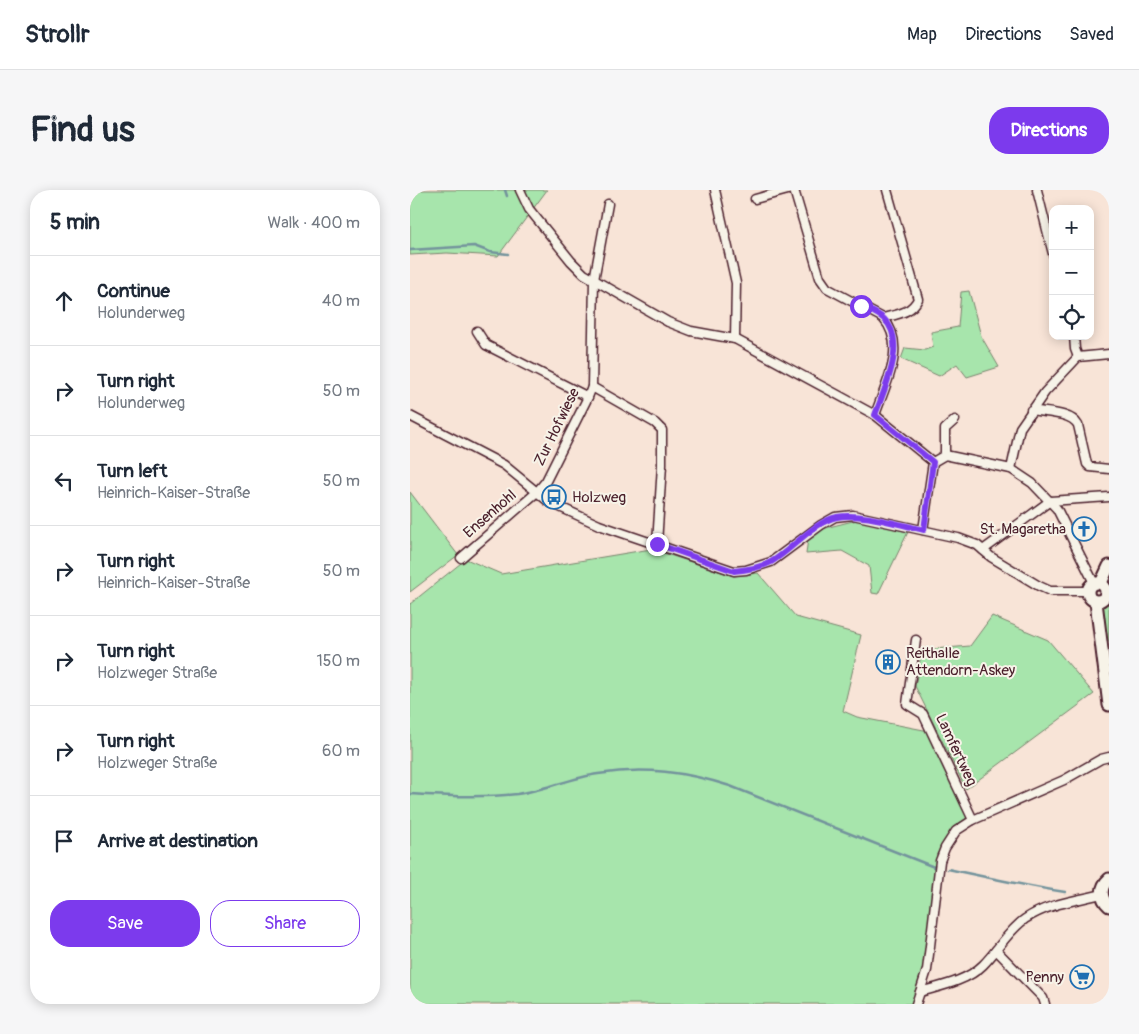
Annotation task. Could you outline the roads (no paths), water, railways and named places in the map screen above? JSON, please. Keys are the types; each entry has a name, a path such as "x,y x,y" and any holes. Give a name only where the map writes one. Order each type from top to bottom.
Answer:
{"street":[{"path":"520,190 529,209 584,274 668,322 691,331 735,339 875,415 933,462"},
{"path":"715,190 736,283 735,339"},
{"path":"755,199 788,190"},
{"path":"794,190 820,278 827,288 884,318 889,324 895,341 895,355 875,415"},
{"path":"884,318 909,309 914,306 918,299 887,190"},
{"path":"1037,190 1052,250"},
{"name":"Zur Hofwiese","path":"537,492 546,481 592,386 594,280 608,204"},
{"path":"478,332 486,345 588,397"},
{"path":"1074,340 1078,357"},
{"path":"1011,469 1020,428 1044,392 1078,357 1109,354"},
{"path":"592,386 655,422 662,430 662,465 657,544"},
{"path":"1031,410 1075,420 1078,425 1087,464 1090,467 1109,469"},
{"path":"410,416 504,465 549,502 599,525 734,571 746,570 771,562 835,517 853,515 958,538 977,545 991,557 1038,586 1050,590 1094,586 1106,588 1106,595 1103,600 1096,602 1088,596 1094,586 1109,566"},
{"path":"945,455 945,429 955,420"},
{"path":"933,462 945,455 1011,469 1032,483 1057,509 1094,586"},
{"path":"924,530 933,462"},
{"name":"Ensenhohl","path":"461,558 537,492"},
{"path":"983,550 1050,501 1109,497"},
{"path":"1096,602 1109,705"},
{"name":"Lamfertweg","path":"916,640 907,704 923,714 974,820"},
{"path":"916,1004 928,962 940,861 945,848 956,831 974,820 1064,780 1101,758 1109,757"},
{"path":"1109,880 1103,886 1102,894 1109,906"},
{"path":"920,992 966,977 984,964 1014,929 1043,909 1060,903 1102,894"},
{"path":"996,950 1043,998 1045,1004"}],"waterway":[{"path":"505,190 507,196"},
{"path":"410,250 474,246 490,252 508,254"},
{"path":"410,794 504,795 527,792 588,776 615,772 649,771 681,774 730,786 934,867"},
{"path":"948,869 1065,892"}],"place":[{"name":"Holzweg","path":"554,497"},
{"name":"St. Magaretha","path":"1084,529"},
{"name":"Reithalle Attendorn-Askey","path":"888,662"},
{"name":"Penny","path":"1082,977"}]}
